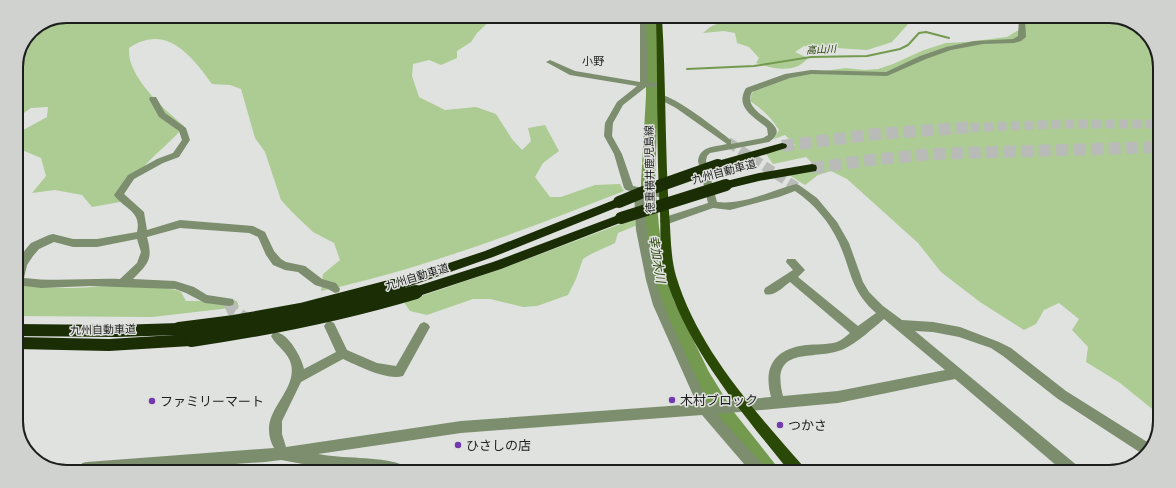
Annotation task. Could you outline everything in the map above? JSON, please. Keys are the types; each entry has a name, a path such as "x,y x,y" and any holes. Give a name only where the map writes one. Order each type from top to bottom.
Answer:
{"highway":[{"name":"九州自動車道","path":"23,330 179,329 234,322 301,310 399,285 489,254 653,188 718,164 782,146"},
{"name":"九州自動車道","path":"23,343 110,345 191,340 300,323 364,308 497,266 621,218 726,185 759,177 812,168"}],"main road":[{"name":"徳重横井鹿児島線","path":"658,23 662,97 661,195 671,277 681,302 702,344 739,405 793,465"}],"street":[{"path":"643,23 645,84"},
{"path":"713,206 702,160 703,154 708,151 760,141 772,136 773,132 771,127 747,106 744,100 745,95 749,90 788,76 811,72 887,74 896,72 916,60 948,48 983,42 1012,41 1020,39 1022,37 1022,23"},
{"path":"550,62 573,73 661,85"},
{"path":"645,84 620,104 609,124 608,136 618,154 629,188 661,195"},
{"path":"662,97 679,106 728,142"},
{"path":"123,283 141,265 146,252 141,235 143,227 141,214 119,195 131,177 160,161 176,155 186,140 183,130 162,115 153,99"},
{"path":"665,221 713,206 730,207 776,195 796,187 812,198 826,213 838,230 862,291 884,313 1066,465"},
{"path":"642,191 641,230 651,280 658,305 709,408 754,465"},
{"path":"23,263 35,246 53,238 72,243 97,243 141,235 180,224 250,229 260,232 264,238 269,254 278,264 302,269 321,283 333,286 335,289"},
{"path":"769,291 800,270 791,262"},
{"path":"790,276 858,333"},
{"path":"23,282 41,284 123,283 175,285 190,290 205,299 229,302"},
{"path":"779,403 774,376 780,361 785,356 797,351 835,348 848,341 884,313"},
{"path":"900,325 933,326 960,332 995,345 1007,352 1062,395 1144,447"},
{"path":"330,326 343,354 376,368 399,372 424,328"},
{"path":"276,336 289,349 295,359 298,369 298,378 278,415 275,426 275,434 282,454"},
{"path":"298,378 343,354"},
{"path":"129,465 282,454 461,428 838,397 957,373"},
{"path":"282,454 336,464 366,465"}],"green space":[{"path":"488,23 477,33 471,42 457,51 457,58 441,65 429,60 413,64 412,76 419,97 445,110 476,107 496,114 512,139 522,150 531,141 528,128 545,125 559,151 543,163 535,177 550,197 561,197 595,185 620,184 624,191 512,234 437,260 360,282 321,291 323,274 340,260 334,243 313,232 281,200 265,152 255,138 241,89 230,85 212,84 186,53 176,46 166,41 155,39 142,41 129,48 130,58 134,69 145,88 160,105 184,126 142,169 120,202 92,207 82,195 55,190 32,193 46,176 41,158 23,150 23,130 47,117 48,107 31,108 23,114 23,64 26,50 30,43 43,30 50,26 59,24"},
{"path":"719,23 909,23 892,42 867,50 804,46 795,52 808,58 797,66 784,69 756,63 759,58 749,47 737,43 735,33 724,31 703,33 710,27"},
{"path":"1019,23 1117,24 1126,26 1136,32 1146,43 1151,53 1153,64 1153,410 1120,383 1086,362 1088,347 1072,330 1079,319 1059,303 1044,310 1036,324 1024,330 980,302 941,272 918,243 847,179 831,171 818,175 805,185 789,175 818,169 806,157 773,164 766,154 795,145 785,135 774,139 779,130 766,114 750,101 751,95 756,87 774,80 824,71 846,68 864,70 878,69 924,50 946,43 1007,37 1019,30"},
{"path":"639,217 640,224 618,233 615,243 583,259 576,279 568,295 537,306 523,307 490,299 473,299 427,315 410,311 404,302 501,269"},
{"path":"23,285 71,288 128,286 157,287 181,292 186,301 237,301 239,307 152,317 23,316"}],"waterway":[{"name":"幸加木川","path":"652,23 652,96 648,183 651,227 657,272 665,301 702,378 726,418 763,465"},
{"name":"高山川","path":"687,69 754,66 811,57 867,56 900,49 908,45 919,33 926,32 949,38"}],"tunnel":[{"path":"963,128 1065,124 1153,124"},
{"path":"963,128 974,127"},
{"path":"957,128 963,128"},
{"path":"782,146 876,134 963,128"},
{"path":"728,142 796,187"},
{"path":"812,168 870,160 932,154 1153,147"},
{"path":"229,302 233,311 249,320"}],"place":[{"name":"木村ブロック","path":"672,400"},
{"name":"ファミリーマート","path":"152,401"},
{"name":"つかさ","path":"780,425"},
{"name":"ひさしの店","path":"458,445"}],"district":[{"name":"小野","path":"593,61"}]}
